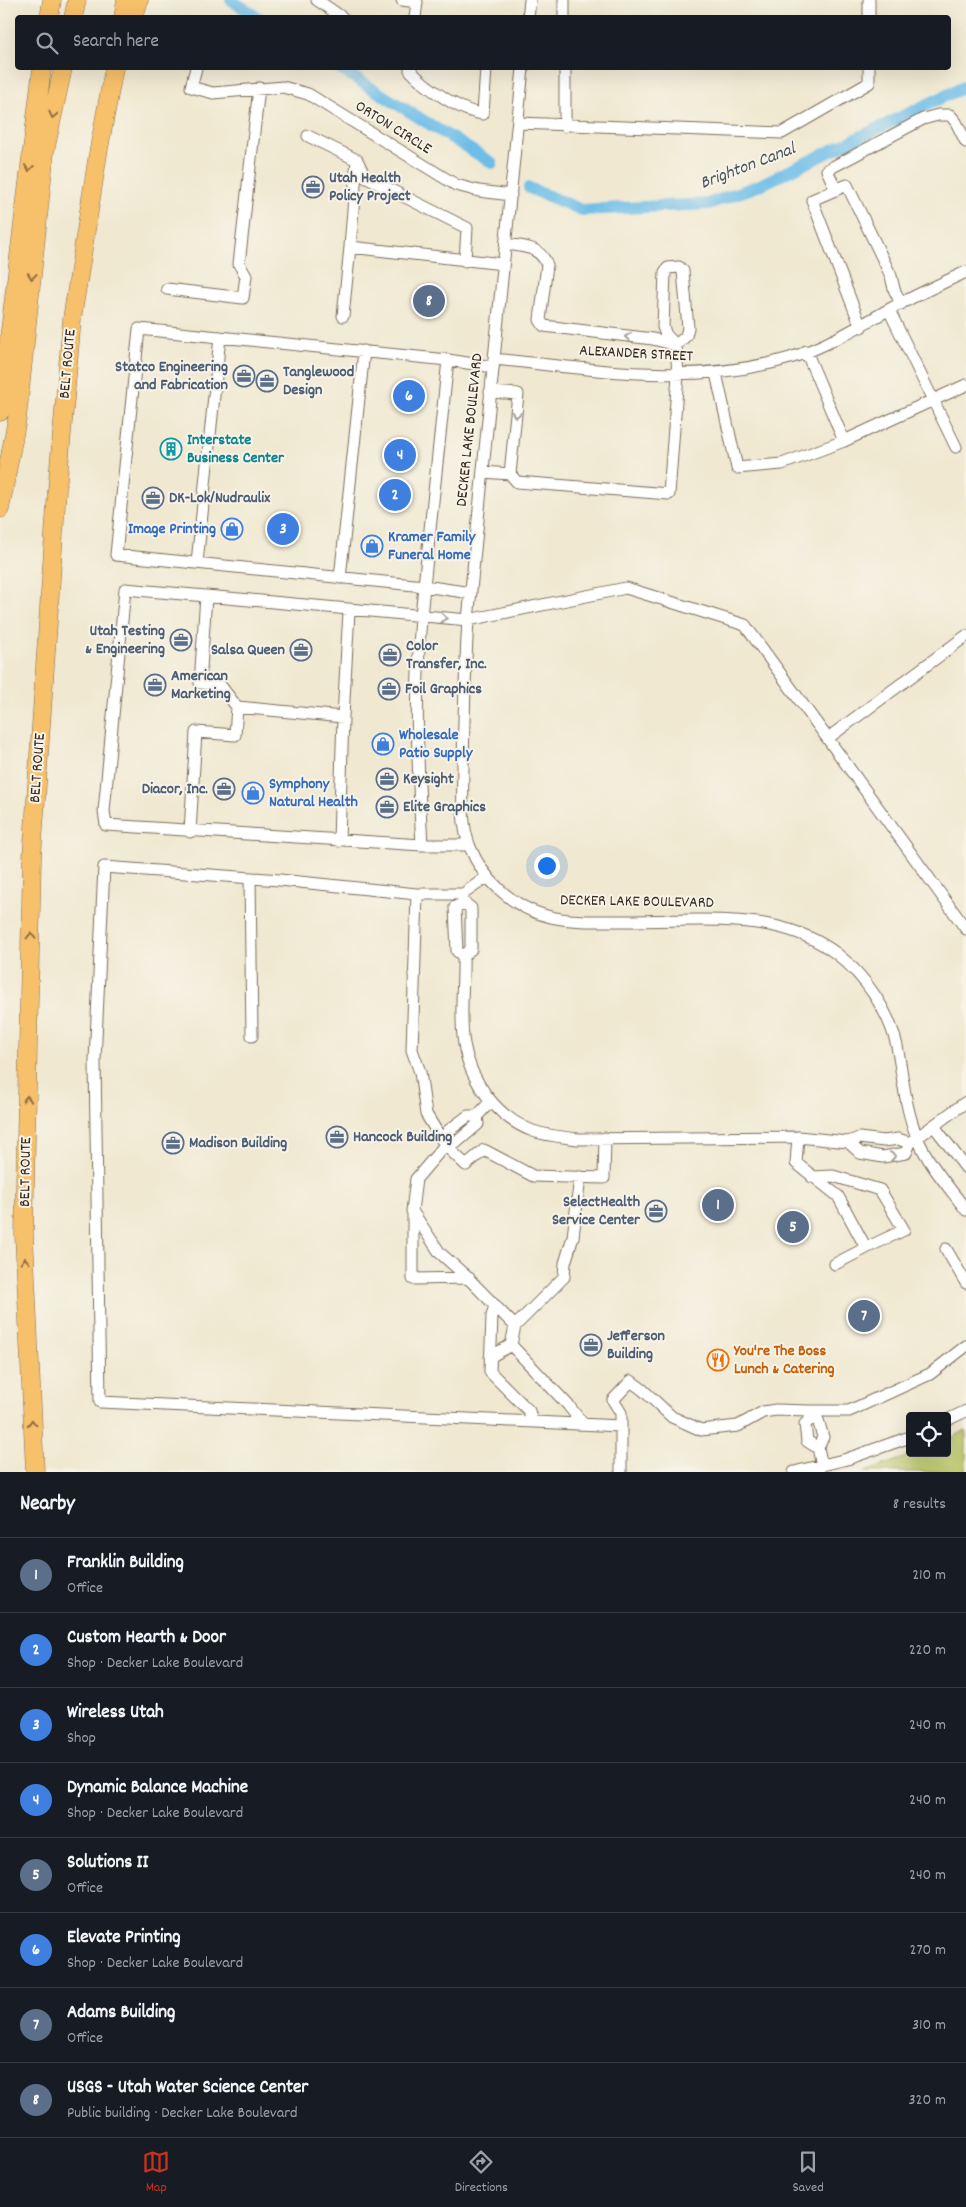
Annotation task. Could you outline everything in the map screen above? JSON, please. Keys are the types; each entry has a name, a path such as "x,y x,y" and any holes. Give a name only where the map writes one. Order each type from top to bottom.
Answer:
{"highway":[{"path":"50,15 52,0"},
{"path":"74,15 77,0"},
{"path":"124,15 126,0"},
{"path":"135,15 139,0"},
{"path":"0,412 42,70"},
{"path":"0,509 16,419 45,152 63,70"},
{"name":"BELT ROUTE","path":"35,1472 24,1234 32,858 57,490 72,318 98,154 114,70"},
{"path":"98,154 120,70"}],"street":[{"path":"317,0 339,15"},
{"path":"402,0 417,2 416,15"},
{"path":"528,15 530,0"},
{"path":"564,0 564,15"},
{"path":"869,0 869,15"},
{"name":"ORTON CIRCLE","path":"195,70 191,87 213,93 283,87 308,94 456,185 479,191 511,195"},
{"path":"410,70 422,83 473,113 483,114 486,70"},
{"name":"DECKER LAKE BOULEVARD","path":"523,70 468,620 464,690 463,784 464,817 469,845 487,877 507,897 530,910 548,916 592,921 750,921 782,927 824,946 838,955 864,981 889,1022 896,1044 913,1140 966,1210"},
{"path":"565,70 566,126"},
{"path":"518,123 782,133 869,83 869,70"},
{"path":"167,289 243,298 246,276 239,264 259,88"},
{"path":"836,190 827,170 923,119 938,115 950,115 956,122 966,142"},
{"path":"308,136 357,160 365,177 467,228 465,260"},
{"path":"342,316 357,160"},
{"path":"861,327 812,200 847,185 891,276 894,289 901,304"},
{"path":"506,244 534,248 548,265 540,320 544,326 653,339 676,345"},
{"path":"350,248 503,264"},
{"path":"483,472 510,474 517,482 669,494 678,375 676,345 666,335 663,327 665,272 668,268 679,267 683,271 688,328 686,336 676,345"},
{"name":"ALEXANDER STREET","path":"197,563 116,555 139,329 448,360 678,375 716,373 738,370 806,352 861,327 889,310 966,272"},
{"path":"889,310 956,448"},
{"path":"220,337 197,563 424,586 471,593"},
{"path":"340,578 364,352"},
{"path":"806,352 844,441"},
{"path":"422,845 416,732 421,616 448,360"},
{"path":"716,373 737,468 782,464 844,441 966,385"},
{"path":"490,392 518,394 510,474"},
{"path":"469,845 339,841 106,825 104,811 125,590 468,620 626,588 746,625 966,929"},
{"path":"190,832 196,732 235,735 237,707 220,685 200,683 206,596"},
{"path":"339,841 349,610"},
{"path":"828,738 966,636"},
{"path":"237,707 343,717"},
{"path":"621,1426 100,1402 95,1061 104,867 250,878 464,899 471,908 471,949 463,956 464,1044 480,1088 491,1102 508,1117 532,1131 570,1138 798,1138 848,1142 860,1138 884,1141 898,1139 913,1140"},
{"path":"464,899 487,877"},
{"path":"250,878 252,1036"},
{"path":"417,894 412,1050 420,1072 426,1114 466,1165 484,1150 533,1176 604,1178 605,1138"},
{"path":"469,1278 413,1279 413,1212 416,1179 448,1142 448,1131 468,1116 477,1116 491,1102"},
{"path":"848,1142 860,1153 883,1157 906,1153 913,1140 966,1102"},
{"path":"934,1126 966,1168"},
{"path":"798,1138 796,1163 838,1196 866,1248"},
{"path":"812,1177 832,1176 880,1190 904,1230 836,1264"},
{"path":"490,1357 511,1345 515,1326 564,1277 565,1263 573,1237 580,1177"},
{"path":"413,1212 440,1253 469,1278 515,1326"},
{"path":"946,1249 966,1283"},
{"path":"495,1305 492,1316 490,1372 529,1411 532,1422"},
{"path":"511,1345 568,1405 583,1424"},
{"path":"621,1472 621,1413 612,1400 631,1381 672,1417 701,1430 738,1426 763,1412 776,1410 810,1415 849,1411 930,1374 966,1346"},
{"path":"951,1418 966,1410"},
{"path":"810,1415 818,1420 823,1437 818,1448 822,1466"},
{"path":"794,1472 870,1452 906,1438"}],"green space":[{"path":"966,1430 966,1472 865,1472 906,1457 951,1457 951,1438"}],"waterway":[{"name":"Brighton Canal","path":"231,0 254,15"},
{"name":"Brighton Canal","path":"342,70 492,163"},
{"name":"Brighton Canal","path":"529,188 582,210 708,204 760,185 966,86"}],"place":[{"name":"Utah Health Policy Project","path":"313,187"},
{"name":"USGS - Utah Water Science Center","path":"429,301"},
{"name":"Statco Engineering and Fabrication","path":"244,376"},
{"name":"Tanglewood Design","path":"267,381"},
{"name":"Elevate Printing","path":"409,396"},
{"name":"Interstate Business Center","path":"171,449"},
{"name":"Dynamic Balance Machine","path":"400,455"},
{"name":"Custom Hearth & Door","path":"395,495"},
{"name":"DK-Lok/Nudraulix","path":"153,498"},
{"name":"Image Printing","path":"232,529"},
{"name":"Wireless Utah","path":"283,529"},
{"name":"Kramer Family Funeral Home","path":"372,546"},
{"name":"Utah Testing & Engineering","path":"181,640"},
{"name":"Salsa Queen","path":"301,650"},
{"name":"Color Transfer, Inc.","path":"390,655"},
{"name":"American Marketing","path":"155,685"},
{"name":"Foil Graphics","path":"389,689"},
{"name":"Wholesale Patio Supply","path":"383,744"},
{"name":"Keysight","path":"387,779"},
{"name":"Diacor, Inc.","path":"224,789"},
{"name":"Symphony Natural Health","path":"253,793"},
{"name":"Elite Graphics","path":"387,807"},
{"name":"Hancock Building","path":"337,1137"},
{"name":"Madison Building","path":"173,1143"},
{"name":"Franklin Building","path":"718,1205"},
{"name":"SelectHealth Service Center","path":"656,1211"},
{"name":"Solutions II","path":"793,1227"},
{"name":"Adams Building","path":"864,1316"},
{"name":"Jefferson Building","path":"591,1345"},
{"name":"You're The Boss Lunch & Catering","path":"718,1360"}]}
